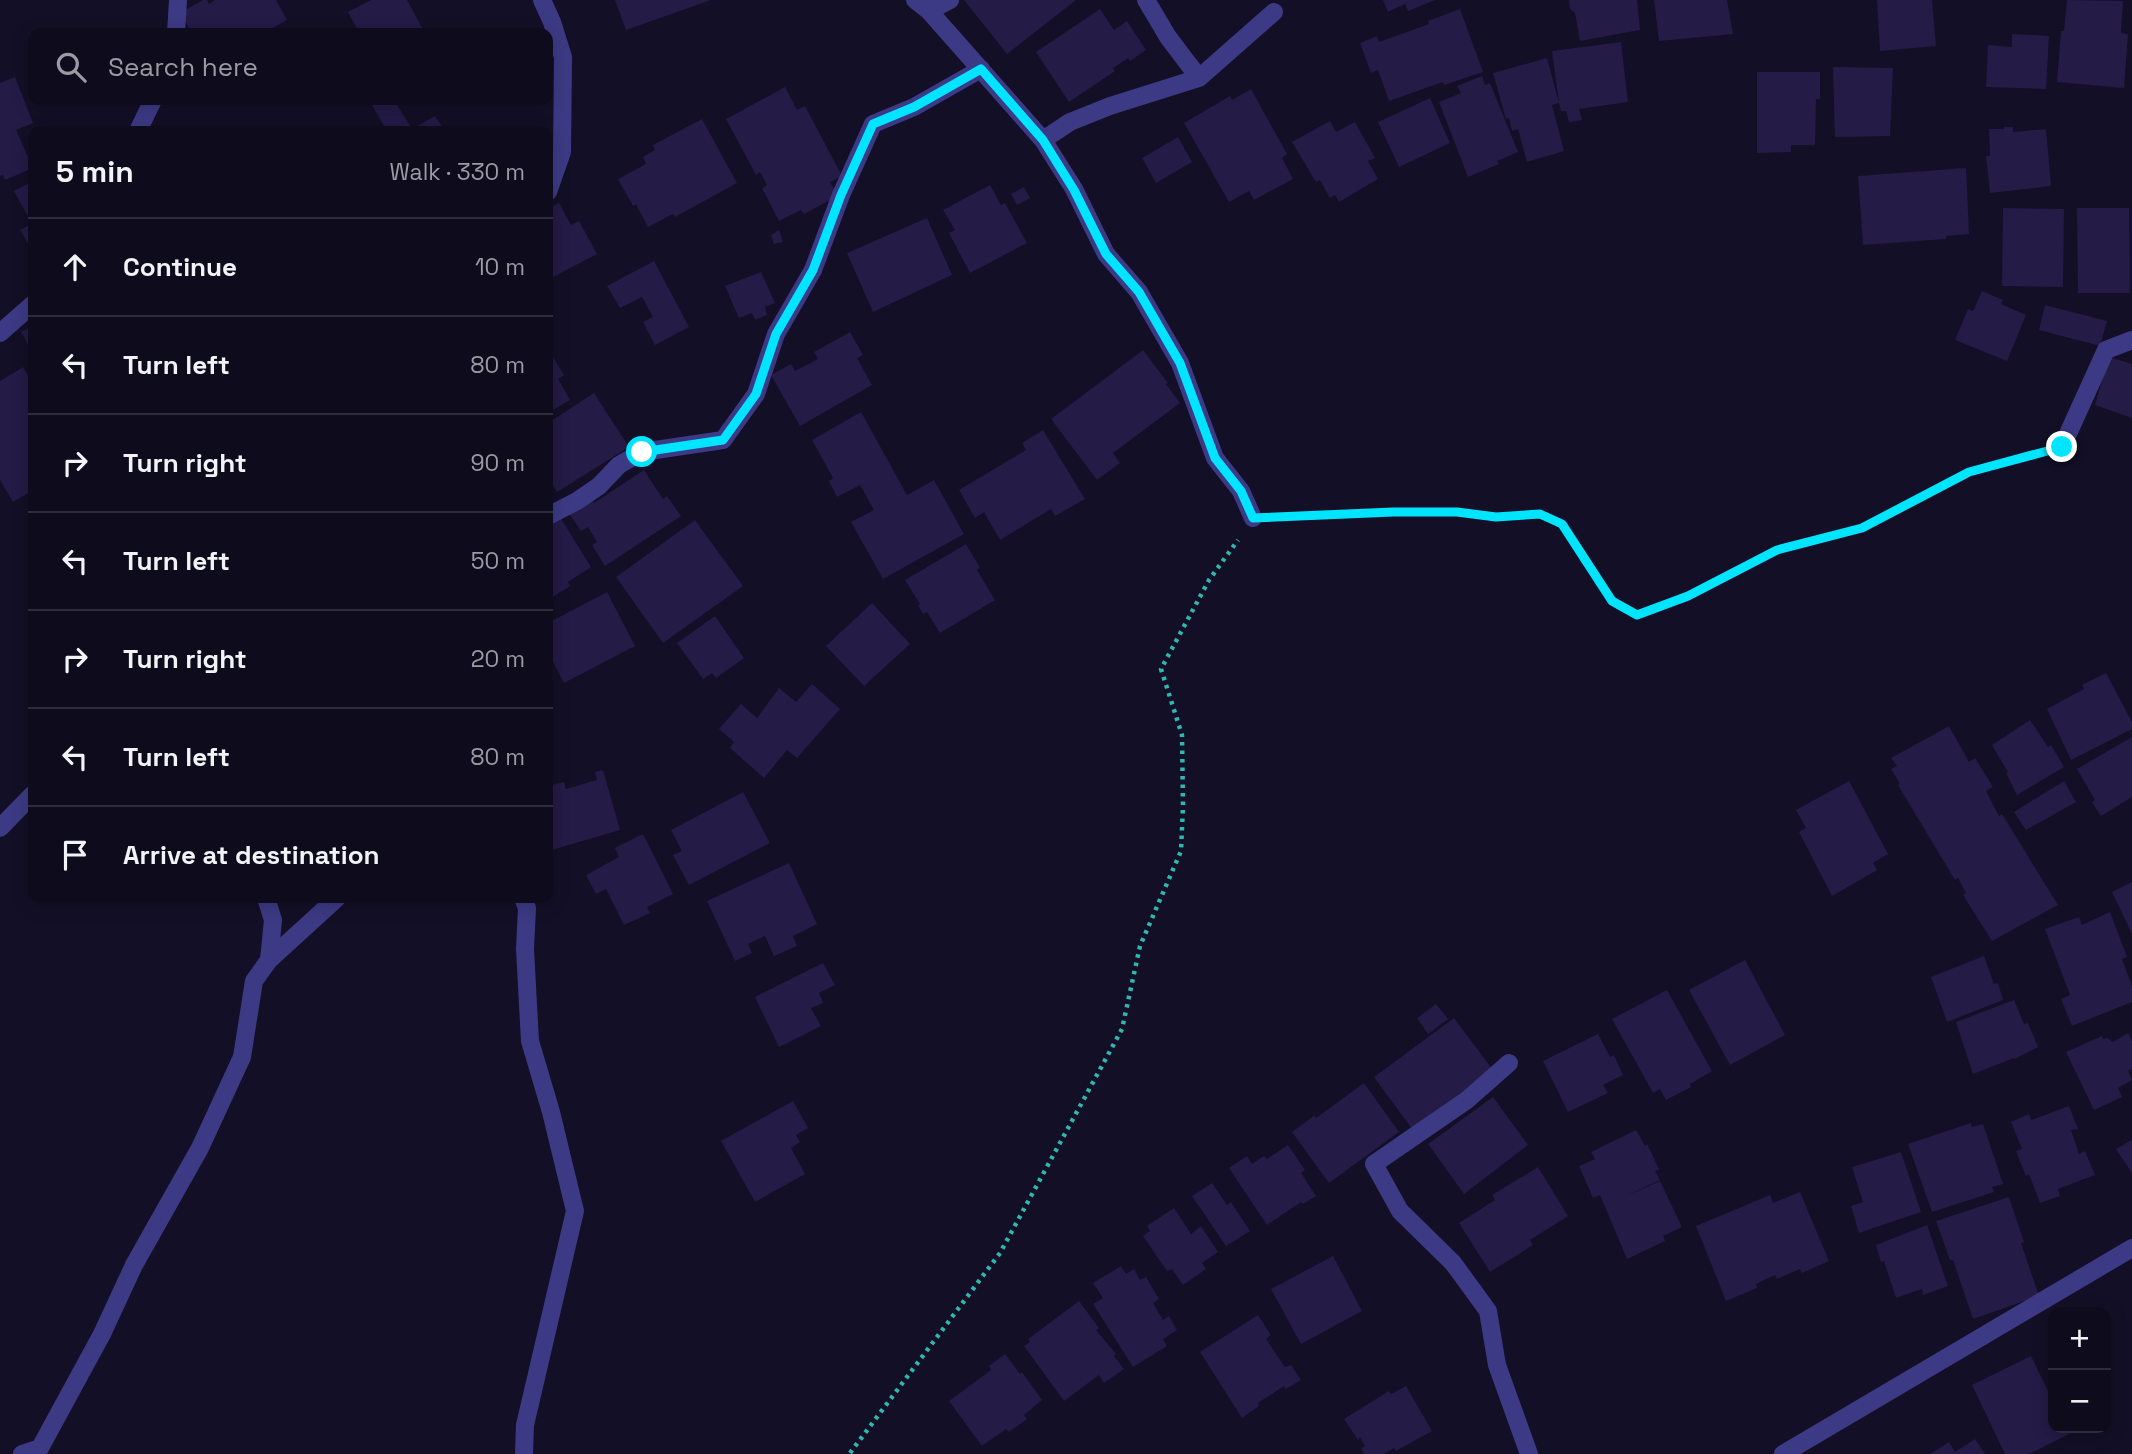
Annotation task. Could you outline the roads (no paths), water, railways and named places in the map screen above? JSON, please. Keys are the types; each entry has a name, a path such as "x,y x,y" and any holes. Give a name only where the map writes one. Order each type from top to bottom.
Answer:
{"street":[{"path":"176,28 178,0"},
{"path":"542,0 564,57 562,152 553,178"},
{"path":"915,0 929,11 1043,140 1074,190 1106,254 1139,292 1180,363 1215,458 1241,491 1253,518"},
{"path":"929,11 950,0"},
{"path":"1146,0 1168,37 1199,78"},
{"path":"1043,140 1070,122 1110,106 1199,78 1274,12"},
{"path":"553,513 599,486 619,465 642,452 723,440 756,394 776,334 813,270 841,195 873,124 914,107 981,69"},
{"path":"140,126 151,105"},
{"path":"0,333 28,308"},
{"path":"2062,447 2106,350 2132,340"},
{"path":"0,828 28,799"},
{"path":"268,903 273,920 270,960"},
{"path":"23,1454 40,1448 102,1334 134,1265 200,1148 242,1057 254,981 270,960 332,903"},
{"path":"524,1454 525,1425 575,1211 551,1112 530,1041 525,903"},
{"path":"1509,1063 1466,1100 1374,1164 1400,1211 1453,1263 1488,1311 1497,1365 1528,1454"},
{"path":"1783,1454 2132,1248"}]}
